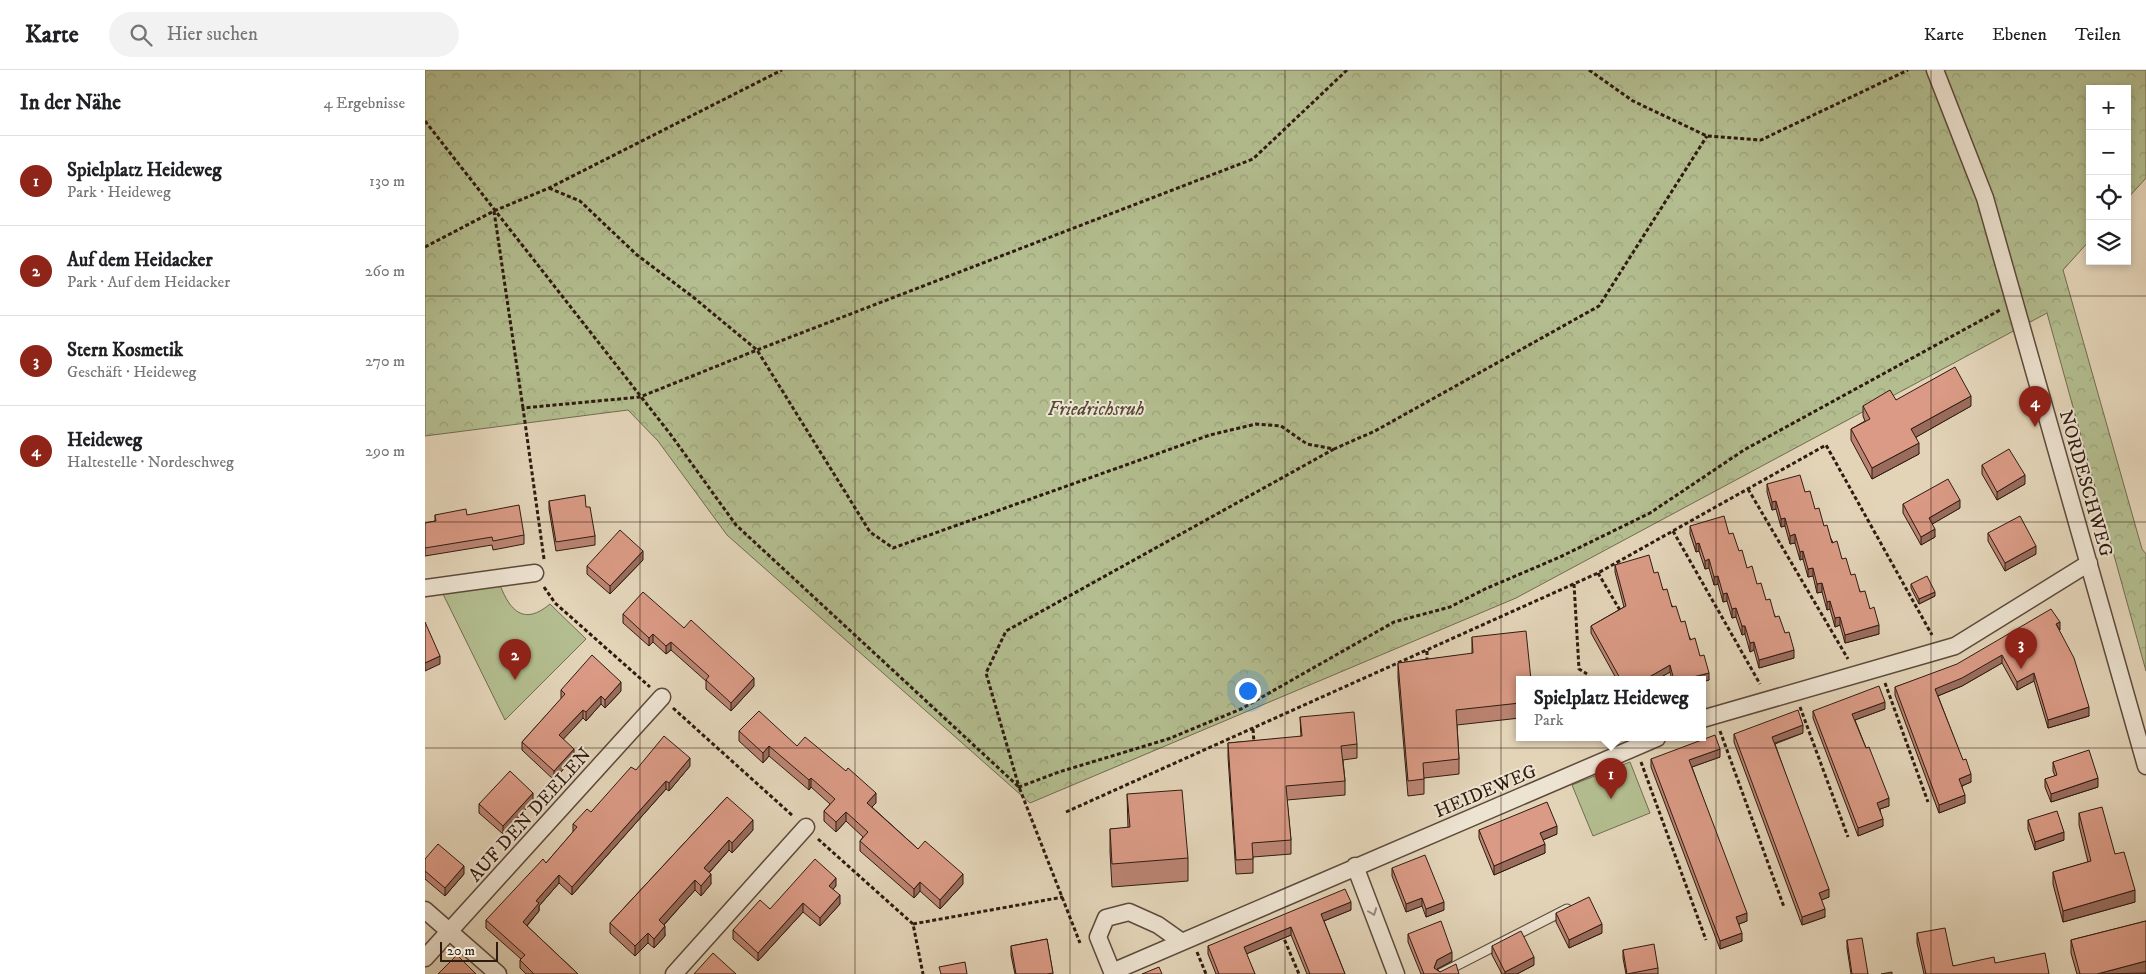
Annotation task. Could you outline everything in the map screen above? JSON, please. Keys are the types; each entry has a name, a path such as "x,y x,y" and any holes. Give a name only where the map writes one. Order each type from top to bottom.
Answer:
{"street":[{"name":"NORDESCHWEG","path":"1935,70 1985,198 2016,301 2146,766"},
{"path":"1708,718 1955,646 2089,563"},
{"path":"425,588 535,573"},
{"name":"AUF DEN DEELEN","path":"425,958 662,697"},
{"name":"HEIDEWEG","path":"1181,942 1158,924 1129,912 1107,918 1098,937 1112,973 1355,866 1650,741"},
{"path":"674,974 806,827"},
{"path":"1355,866 1397,974"},
{"path":"425,910 498,974"}],"lane":[{"path":"1440,974 1579,903"}],"path":[{"path":"425,248 495,210 549,188 782,70"},
{"path":"523,408 640,397 1253,159 1347,70"},
{"path":"1589,70 1633,101 1707,136 1761,140 1908,70"},
{"path":"425,121 671,435 736,525 1019,787"},
{"path":"1082,946 1019,787 986,673 1006,631 1334,449 1375,431 1599,306 1707,136"},
{"path":"549,188 580,201 637,255 693,297 757,350 870,532 893,548 1210,435 1256,424 1281,426 1307,444 1334,449"},
{"path":"495,210 544,562 535,573 555,603 913,924 923,974"},
{"path":"1019,787 1059,772 1168,739 1241,709 1394,622 1451,607 1485,589 1568,553 1650,513 1744,450 2016,301"},
{"path":"1065,812 1598,573 1826,445 1941,650"},
{"path":"1748,489 1857,674"},
{"path":"1673,531 1769,700"},
{"path":"1598,573 1622,614"},
{"path":"1574,584 1579,669 1587,674"},
{"path":"1427,651 1427,670"},
{"path":"1879,668 1928,802"},
{"path":"1795,693 1848,837"},
{"path":"1708,718 1784,906"},
{"path":"1253,729 1255,745"},
{"path":"1635,747 1706,940"},
{"path":"913,924 1063,897"},
{"path":"1281,930 1299,974"}],"green space":[{"name":"Friedrichsruh","path":"425,70 2146,70 2146,178 2131,195 2131,85 2086,85 2086,244 2063,270 2142,549 2146,554 2146,671 2047,313 1516,598 1030,803 727,535 658,441 628,410 425,436"},
{"path":"500,585 508,602 519,612 525,615 533,614 550,604 586,639 505,720 442,592"},
{"path":"1630,762 1650,813 1593,836 1572,785"}],"building":[{"path":"1955,367 1971,396 1911,429 1919,443 1872,468 1851,429 1870,419 1863,406 1890,390 1896,400"},
{"path":"2009,449 2025,475 1997,492 1982,465"},
{"path":"1800,475 1805,492 1810,491 1815,509 1819,508 1824,526 1827,525 1832,543 1837,541 1842,559 1846,558 1851,575 1855,574 1860,592 1865,591 1870,609 1874,607 1879,625 1845,635 1840,617 1835,618 1830,601 1827,602 1822,583 1817,584 1813,568 1808,569 1803,551 1800,552 1795,534 1790,536 1785,518 1781,519 1776,501 1772,502 1767,484"},
{"path":"1948,479 1960,500 1929,518 1935,529 1921,537 1903,504"},
{"path":"585,495 586,507 590,507 595,536 556,542 549,501"},
{"path":"519,505 524,535 493,541 492,537 425,548 425,523 436,521 435,515 466,509 467,515"},
{"path":"1724,516 1729,534 1733,533 1739,551 1742,550 1747,568 1752,566 1757,584 1761,583 1766,600 1770,599 1775,617 1779,616 1785,633 1789,632 1794,650 1759,660 1754,642 1750,643 1745,626 1742,626 1736,608 1732,609 1727,593 1723,594 1718,576 1714,577 1709,559 1705,561 1699,543 1696,544 1690,526"},
{"path":"2020,516 2036,546 2005,563 1988,533"},
{"path":"620,530 643,551 610,586 587,566"},
{"path":"1649,555 1654,573 1658,572 1663,590 1667,589 1672,607 1676,606 1681,622 1685,621 1690,640 1695,638 1700,656 1704,655 1709,673 1697,676 1673,676 1670,665 1651,676 1619,676 1591,626 1626,606 1615,565"},
{"path":"1927,576 1935,592 1919,599 1911,584"},
{"path":"643,592 684,628 691,620 754,678 731,703 706,680 709,676 671,642 666,646 653,634 649,638 623,614"},
{"path":"2051,609 2060,622 2056,624 2074,658 2089,707 2048,720 2034,673 2017,682 2002,655 1962,678 1935,689 1963,760 1966,759 1971,774 1959,779 1965,795 1939,805 1895,687 1957,664"},
{"path":"425,622 440,656 425,663"},
{"path":"1526,631 1531,676 1516,676 1516,703 1456,710 1459,759 1423,763 1424,779 1408,781 1398,663 1473,653 1472,637"},
{"path":"592,655 621,682 605,700 601,696 586,712 583,710 559,735 574,749 554,771 522,742 565,694 561,690"},
{"path":"1879,686 1885,702 1852,714 1866,748 1869,747 1889,798 1877,803 1883,819 1858,828 1813,711"},
{"path":"1798,710 1803,725 1772,737 1829,889 1819,893 1825,909 1802,917 1734,734"},
{"path":"759,711 797,746 805,737 846,771 848,768 876,793 867,803 918,849 925,841 963,874 940,900 920,882 914,889 860,841 868,832 846,812 836,822 824,811 835,799 811,778 809,780 769,746 763,753 739,731"},
{"path":"1354,712 1357,744 1341,746 1345,781 1286,786 1291,840 1252,843 1253,859 1236,860 1228,743 1302,736 1300,717"},
{"path":"1715,735 1720,749 1689,760 1747,913 1736,917 1742,933 1720,941 1651,759 1699,741 1706,741 1706,738"},
{"path":"664,736 690,758 669,783 666,781 572,887 559,875 536,901 539,903 523,922 578,974 534,974 520,960 525,955 486,920 543,859 546,863 577,827 573,824 587,809 591,812 631,767 636,770"},
{"path":"2089,750 2098,778 2051,794 2045,779 2057,775 2053,762"},
{"path":"510,771 533,793 503,826 479,804"},
{"path":"1182,790 1188,858 1112,864 1110,829 1130,827 1127,794"},
{"path":"727,797 753,820 732,843 729,840 704,868 711,874 701,886 695,880 659,920 665,926 654,939 648,933 635,946 610,923"},
{"path":"1547,802 1557,826 1540,833 1545,844 1494,866 1479,830"},
{"path":"2102,807 2115,854 2124,852 2135,890 2063,911 2053,872 2091,861 2079,813"},
{"path":"2057,811 2064,832 2035,842 2028,820"},
{"path":"438,844 464,866 445,888 425,871 425,859"},
{"path":"1425,855 1444,902 1426,909 1422,898 1406,904 1392,868"},
{"path":"815,859 836,878 829,886 840,895 820,918 803,903 758,953 733,930 760,900 770,909"},
{"path":"1345,889 1351,902 1321,914 1345,974 1310,974 1291,927 1244,947 1255,974 1219,974 1208,946"},
{"path":"1589,897 1602,924 1569,940 1556,913"},
{"path":"1441,921 1452,952 1437,960 1434,968 1440,972 1456,964 1459,974 1424,974 1408,934"},
{"path":"2146,921 2146,961 2097,974 2080,974 2071,940"},
{"path":"1945,928 1953,966 1994,957 1995,963 2045,953 2049,974 1926,974 1917,933"},
{"path":"1521,931 1534,957 1505,972 1492,946"},
{"path":"1862,938 1868,974 1852,974 1847,940"},
{"path":"1047,939 1053,973 1016,974 1011,946"},
{"path":"1654,944 1658,968 1627,974 1623,950"},
{"path":"713,953 736,974 694,974"},
{"path":"457,955 476,974 438,974"},
{"path":"965,962 967,974 941,974 939,967"},
{"path":"1159,967 1162,974 1142,974"}],"place":[{"name":"Heideweg","path":"2035,427"},
{"name":"Stern Kosmetik","path":"2021,669"},
{"name":"Auf dem Heidacker","path":"515,680"},
{"name":"Spielplatz Heideweg","path":"1611,799"}]}
